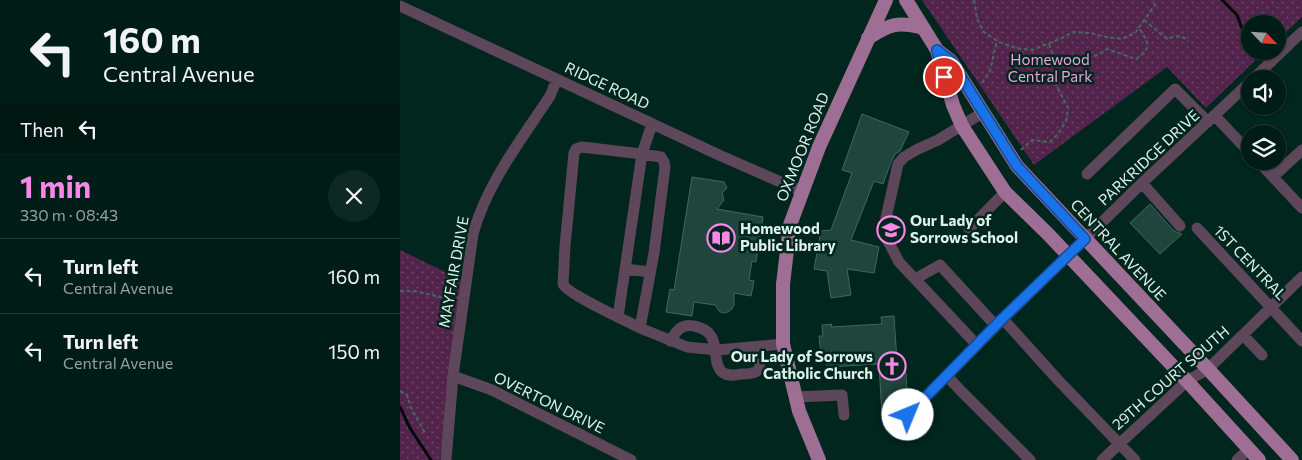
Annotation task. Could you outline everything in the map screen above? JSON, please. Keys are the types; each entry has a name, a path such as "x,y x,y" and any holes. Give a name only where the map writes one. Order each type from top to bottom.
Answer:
{"main road":[{"name":"OXMOOR ROAD","path":"819,460 799,411 783,344 783,284 790,225 801,191 819,147 886,0"},
{"name":"CENTRAL AVENUE","path":"906,0 937,50 953,105 962,126 1005,192 1187,380 1259,460"},
{"path":"868,39 888,26 897,23 923,28"},
{"name":"CENTRAL AVENUE","path":"937,50 951,61 1017,166 1292,460"}],"street":[{"name":"RIDGE ROAD","path":"400,6 652,124 801,191"},
{"path":"1263,70 1302,32"},
{"name":"MAYFAIR DRIVE","path":"446,460 453,376 473,234 483,204 497,177 550,96 557,79"},
{"path":"1087,174 1175,89 1241,145"},
{"name":"PARKRIDGE DRIVE","path":"895,428 1085,239 1241,91"},
{"path":"977,345 899,262 887,239 886,218 898,164 904,157 982,113"},
{"path":"618,317 642,154 652,124"},
{"path":"640,328 650,272 665,167 664,162 661,158 642,154 582,147 576,149 574,153 565,246 563,284 566,289 640,328 687,347 717,350 783,344"},
{"path":"1273,177 1302,150"},
{"path":"1266,170 1302,208"},
{"path":"1142,184 1180,226"},
{"path":"968,229 1005,192"},
{"name":"1ST CENTRAL","path":"1197,228 1302,341"},
{"path":"915,279 940,265 1058,380 1135,460"},
{"path":"625,269 650,272"},
{"name":"29TH COURT SOUTH","path":"1102,460 1187,380 1208,369 1302,277"},
{"path":"670,341 681,327 690,325 709,332 717,350 718,366 721,371 730,376 752,373 760,369 757,347"},
{"path":"1243,335 1262,355"},
{"name":"OVERTON DRIVE","path":"453,376 492,390 632,460"},
{"path":"947,376 1030,460"},
{"path":"795,397 842,395 844,415"},
{"path":"1237,460 1249,449"}],"path":[{"path":"974,0 977,19 984,32 1016,48 1032,50 1073,32 1122,39 1136,33 1155,5 1154,0"},
{"path":"1144,20 1167,39 1176,36 1185,38 1188,41"},
{"path":"1055,62 1072,62 1091,58 1107,49 1136,59 1143,55 1148,46 1147,39 1139,27"},
{"path":"982,83 990,70 997,40"},
{"path":"1018,152 1032,140 1050,142 1058,134 1066,121 1068,108 1053,79 1055,62 1049,44"},
{"path":"400,291 463,302"},
{"path":"400,391 407,395 411,408 425,433"}],"green space":[{"name":"Homewood Central Park","path":"922,0 1302,0 1302,17 1286,32 1286,15 1241,15 1241,60 1256,60 1245,70 1241,70 1241,74 1206,108 1167,67 1034,165"},
{"path":"400,250 462,280 440,460 400,460"}],"building":[{"name":"Our Lady of Sorrows School","path":"862,114 909,132 900,151 895,154 891,162 883,184 874,181 851,240 879,247 874,273 847,269 851,295 831,298 827,271 814,269 821,231 831,230 852,173 842,170"},
{"name":"Homewood Public Library","path":"692,177 724,182 727,188 722,193 724,200 717,209 763,217 756,262 752,261 749,280 754,281 751,296 734,293 734,305 726,313 720,312 715,305 694,302 692,316 666,312 670,289 674,290"},
{"path":"1150,204 1174,231 1182,234 1160,254 1130,223"},
{"name":"Our Lady of Sorrows Catholic Church","path":"894,316 897,362 905,361 908,404 899,414 882,415 879,364 827,367 826,356 821,356 819,336 823,336 822,325 832,324 831,327 882,324 881,317"}],"waterway":[{"path":"1222,0 1237,15 1241,25"},
{"path":"400,407 410,428 431,460"}],"place":[{"name":"Our Lady of Sorrows School","path":"891,230"},
{"name":"Homewood Public Library","path":"721,238"},
{"name":"Our Lady of Sorrows Catholic Church","path":"892,366"}],"route":[{"path":"908,415 1002,319 1085,239 1017,166 951,61 937,50 944,77"}]}
